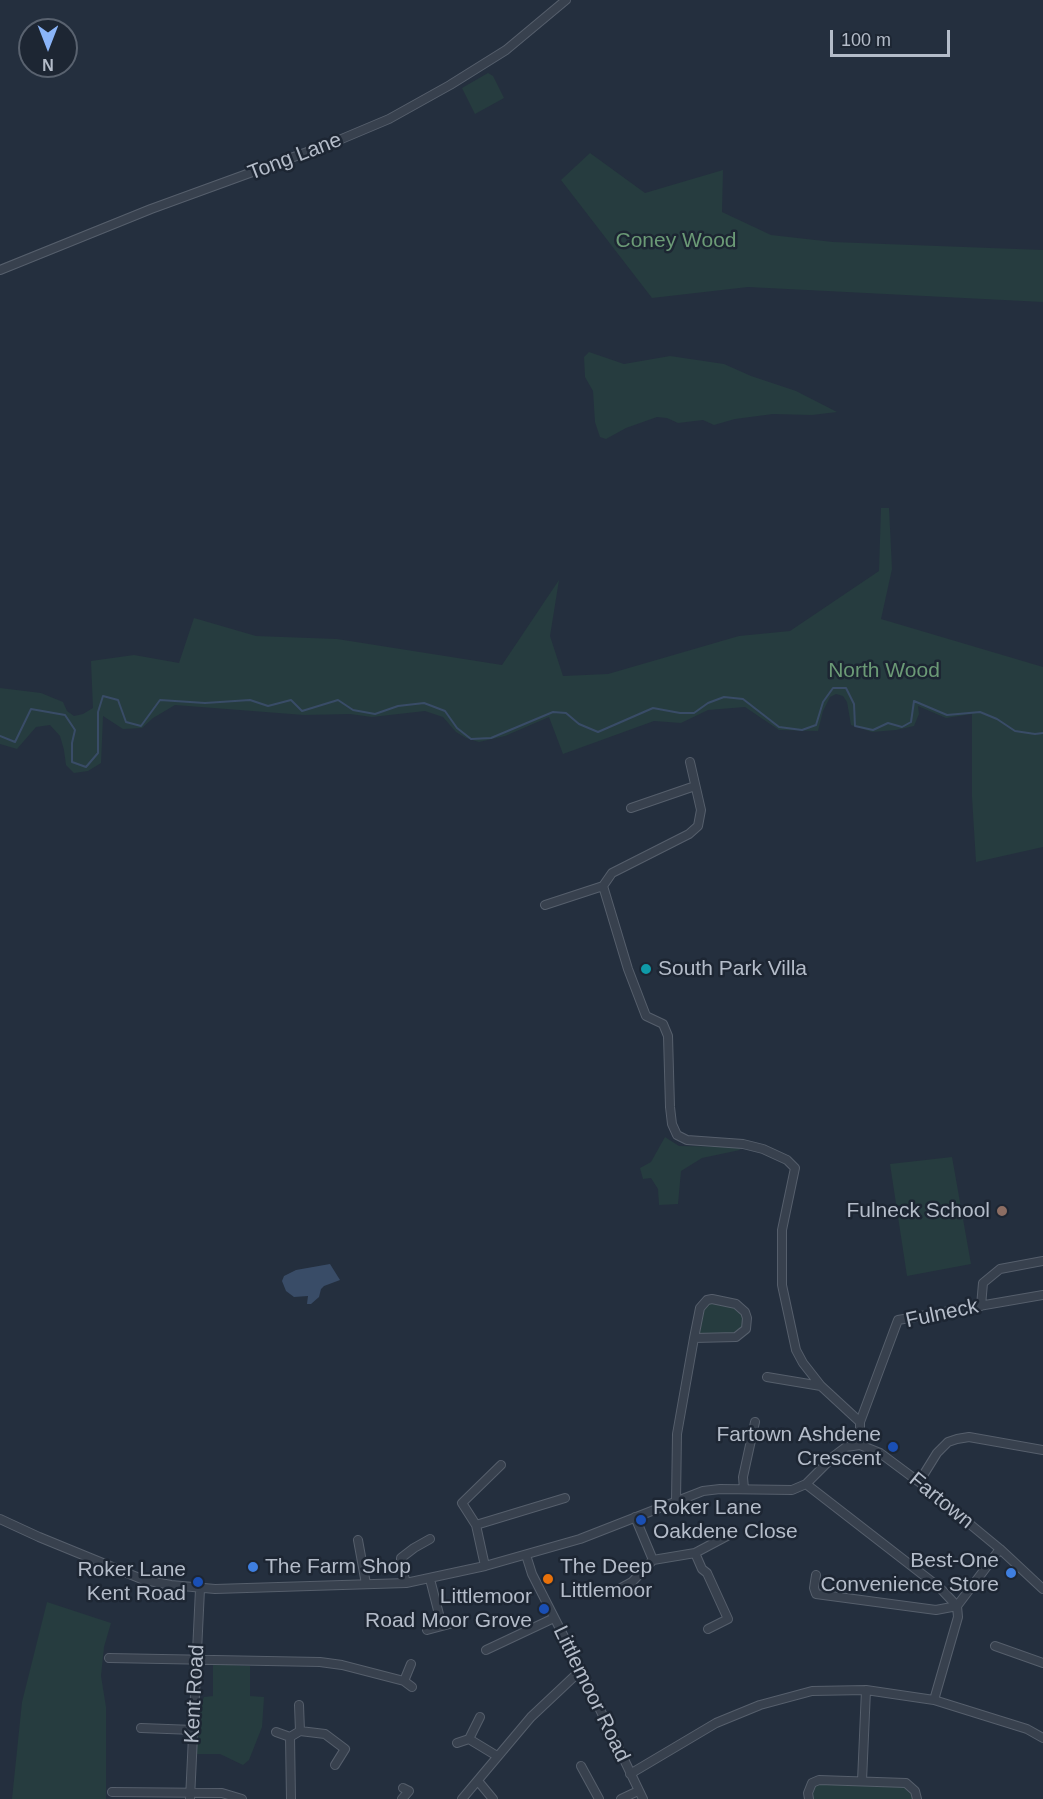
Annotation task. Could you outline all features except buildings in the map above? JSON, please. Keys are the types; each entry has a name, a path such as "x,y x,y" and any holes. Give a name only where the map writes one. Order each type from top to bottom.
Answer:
{"street":[{"name":"Tong Lane","path":"0,270 151,209 323,147 389,119 506,50 566,0"},
{"path":"544,905 603,886 612,873 689,834 698,826 701,810 690,762"},
{"path":"631,808 695,786"},
{"path":"603,886 628,969 646,1016 663,1024 668,1036 670,1107 672,1124 677,1135 687,1140 743,1144 763,1149 787,1160 795,1168 782,1230 782,1285 796,1350 821,1386 860,1422"},
{"path":"981,1306 983,1283 1000,1269 1043,1261"},
{"name":"Fulneck","path":"860,1445 860,1422 898,1320 1043,1296"},
{"path":"676,1501 677,1434 694,1338 700,1308 707,1300 719,1300 736,1304 745,1312 746,1329 736,1337 694,1338"},
{"path":"767,1377 821,1386"},
{"path":"744,1489 743,1477 755,1422"},
{"path":"918,1482 937,1453 948,1442 957,1439 969,1437 1043,1450"},
{"path":"0,1519 144,1580 200,1589 406,1583 485,1566 602,1532 703,1491 792,1490 806,1484 834,1456 846,1448 860,1445"},
{"name":"Fartown","path":"860,1445 880,1453 918,1482 1000,1549 1043,1589"},
{"path":"485,1566 476,1525 462,1503 501,1465"},
{"path":"806,1484 940,1588 957,1606 958,1617 934,1700"},
{"path":"476,1525 565,1498"},
{"path":"635,1518 653,1560"},
{"path":"612,1593 632,1582 653,1560 695,1553 727,1536"},
{"path":"401,1563 401,1558 430,1539"},
{"path":"358,1540 366,1584"},
{"path":"816,1575 814,1588 816,1594 936,1610 957,1606 1000,1549"},
{"path":"695,1553 702,1569 707,1573 733,1617 708,1629"},
{"name":"Littlemoor Road","path":"526,1555 532,1574 581,1670 640,1795"},
{"path":"403,1572 406,1583"},
{"path":"430,1579 442,1626"},
{"name":"Kent Road","path":"190,1796 200,1589"},
{"path":"486,1650 554,1618"},
{"path":"427,1630 457,1622"},
{"path":"995,1646 1041,1661"},
{"path":"109,1658 320,1662 342,1665 404,1681 412,1687"},
{"path":"404,1681 411,1664"},
{"path":"462,1799 531,1717 581,1670"},
{"path":"862,1781 866,1690"},
{"path":"630,1774 716,1723 760,1705 812,1691 866,1690 934,1700 1027,1729 1043,1738"},
{"path":"299,1705 300,1731"},
{"path":"470,1739 480,1717"},
{"path":"141,1728 194,1730"},
{"path":"290,1737 300,1731 325,1734 345,1749 335,1765"},
{"path":"276,1732 290,1737"},
{"path":"290,1737 291,1799"},
{"path":"456,1743 470,1739 497,1756"},
{"path":"581,1766 599,1799"},
{"path":"808,1799 812,1783 819,1780 906,1783 915,1791 917,1799"},
{"path":"478,1781 493,1799"},
{"path":"402,1799 409,1791 403,1788"},
{"path":"112,1792 190,1796 222,1793 242,1799"},
{"path":"621,1799 640,1795"}],"green space":[{"path":"488,73 493,76 504,98 475,114 462,88"},
{"name":"Coney Wood","path":"590,153 645,193 723,170 722,212 771,235 833,242 1043,250 1043,302 748,287 652,298 561,180"},
{"path":"589,352 624,364 670,356 724,364 796,391 837,412 812,415 773,414 735,419 714,425 703,420 678,423 657,417 626,428 606,439 600,437 595,422 593,391 585,377 584,357"},
{"name":"North Wood","path":"881,508 889,508 892,569 881,619 1043,667 1043,847 976,862 972,797 972,714 946,718 918,706 919,714 914,726 872,732 851,725 847,702 843,696 836,694 830,697 823,711 818,731 779,730 745,707 708,710 681,723 654,721 563,754 549,717 505,736 479,742 456,732 443,717 425,711 372,717 350,714 304,715 175,705 153,718 142,728 123,729 103,716 101,763 88,771 74,773 66,765 60,736 50,725 36,727 17,749 0,744 0,688 41,693 63,702 67,711 74,716 83,714 93,708 91,661 134,655 179,663 194,618 256,636 337,639 502,665 559,580 550,636 563,676 608,674 739,636 790,631 879,571"},
{"path":"665,1137 679,1146 739,1147 740,1150 702,1158 681,1171 678,1204 659,1205 658,1189 651,1178 643,1179 640,1168 651,1162"},
{"path":"952,1157 971,1264 907,1276 890,1164"},
{"path":"712,1299 745,1312 742,1334 694,1338 700,1308"},
{"path":"47,1602 111,1623 104,1647 101,1676 106,1707 106,1799 12,1799 22,1702"},
{"path":"213,1664 250,1666 250,1696 264,1697 262,1727 249,1760 243,1765 220,1754 192,1754 194,1722 204,1697 213,1696"},
{"path":"812,1783 906,1783 917,1799 809,1799"}],"water":[{"path":"330,1264 340,1280 324,1286 319,1297 311,1304 307,1304 308,1296 294,1297 286,1291 282,1281 284,1276 296,1270"}],"waterway":[{"path":"0,736 15,742 31,709 65,715 75,730 72,762 86,767 98,753 98,712 103,696 118,700 126,722 141,726 160,700 205,703 250,700 268,706 291,700 302,711 338,700 353,710 375,714 398,706 424,703 445,711 457,728 471,739 491,738 553,712 566,713 579,724 598,732 653,708 694,713 708,703 724,697 743,699 779,727 802,730 816,725 823,702 833,688 846,688 854,704 855,726 873,730 888,723 902,727 911,722 914,701 947,715 980,712 997,719 1015,731 1043,733"}],"place":[{"name":"South Park Villa","path":"646,969"},
{"name":"Fulneck School","path":"1002,1211"},
{"name":"Fartown Ashdene Crescent","path":"893,1447"},
{"name":"Roker Lane Oakdene Close","path":"641,1520"},
{"name":"The Farm Shop","path":"253,1567"},
{"name":"Best-One Convenience Store","path":"1011,1573"},
{"name":"The Deep Littlemoor","path":"548,1579"},
{"name":"Roker Lane Kent Road","path":"198,1582"},
{"name":"Littlemoor Road Moor Grove","path":"544,1609"}]}
